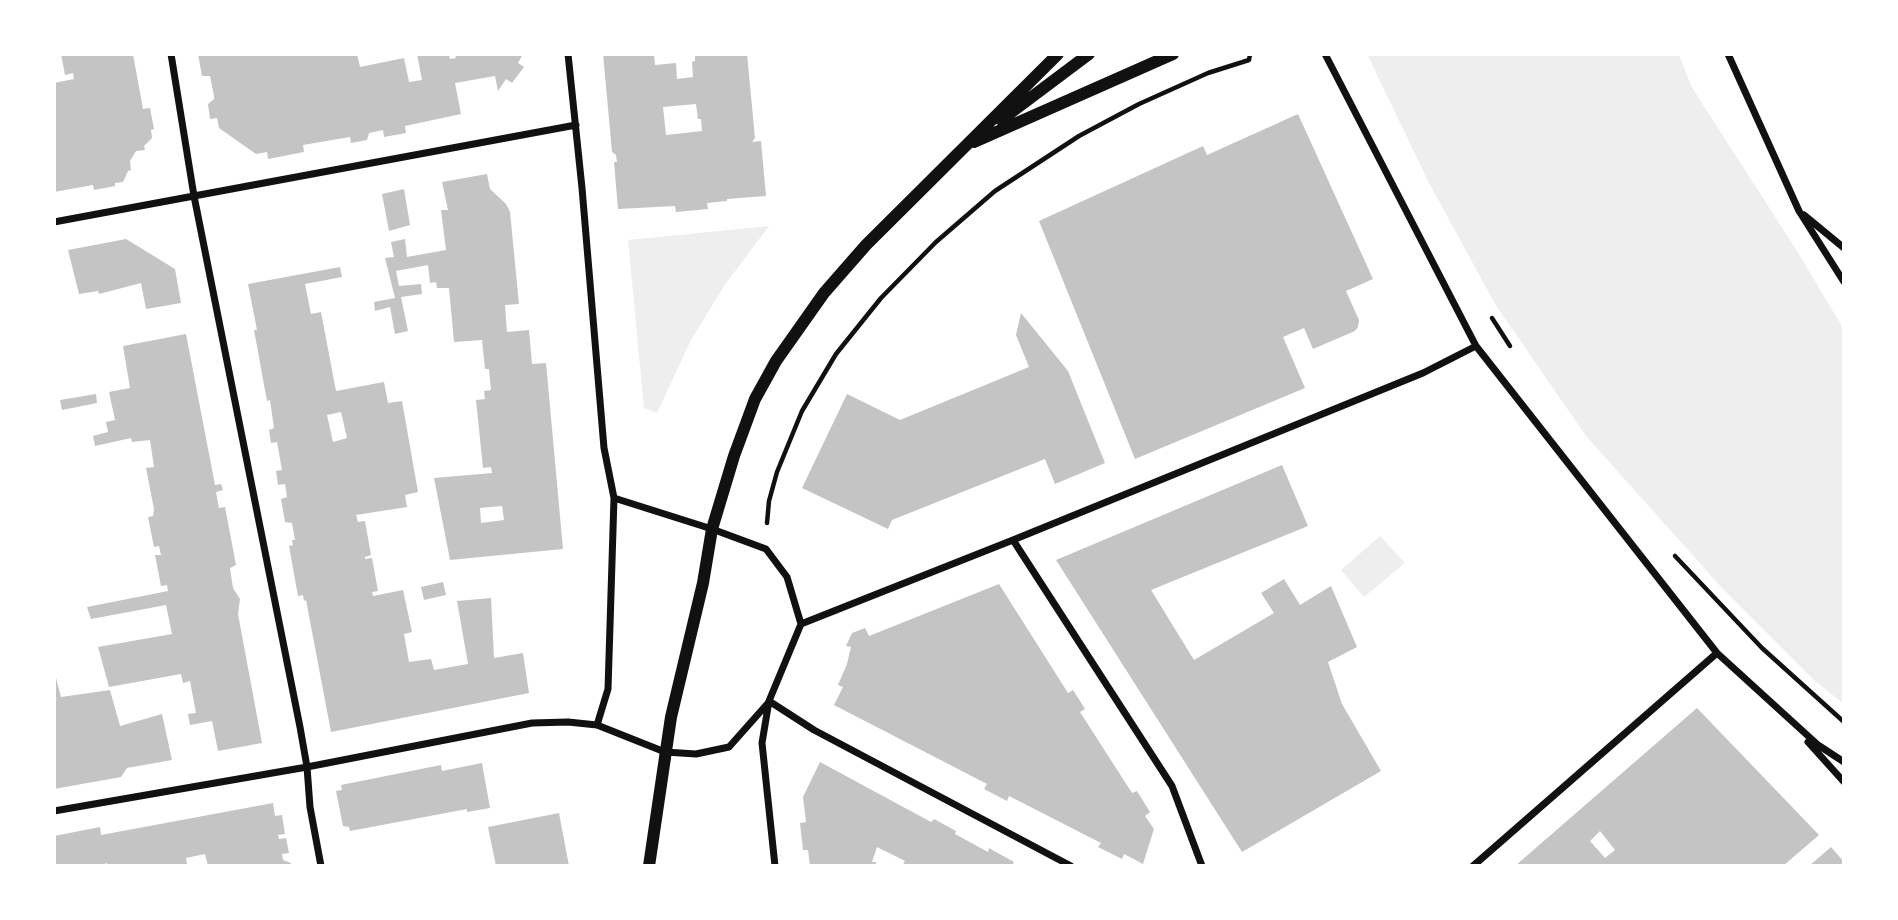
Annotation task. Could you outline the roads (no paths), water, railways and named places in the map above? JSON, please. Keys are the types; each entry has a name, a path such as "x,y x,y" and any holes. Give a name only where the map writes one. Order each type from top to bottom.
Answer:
{"street":[{"path":"171,54 194,196 307,767 310,807 321,866"},
{"path":"568,54 604,448 614,498 608,689 597,725"},
{"path":"649,866 671,717 703,583 712,529 734,456 755,400 776,361 824,293 866,245 1058,54"},
{"path":"967,145 1090,54"},
{"path":"967,145 1174,54"},
{"path":"1325,54 1476,346 1717,653 1818,745 1844,762"},
{"path":"1728,54 1799,211 1844,282"},
{"path":"54,222 576,125"},
{"path":"1799,211 1844,248"},
{"path":"801,624 1423,373 1476,346"},
{"path":"614,498 766,549 787,577 801,624 769,701 762,743 775,866"},
{"path":"1013,540 1172,786 1202,866"},
{"path":"1474,866 1717,653"},
{"path":"54,811 307,767 532,723 568,722 597,725 665,752 696,754 729,747 769,701"},
{"path":"769,701 814,730 1071,866"},
{"path":"1782,713 1844,782"}]}
